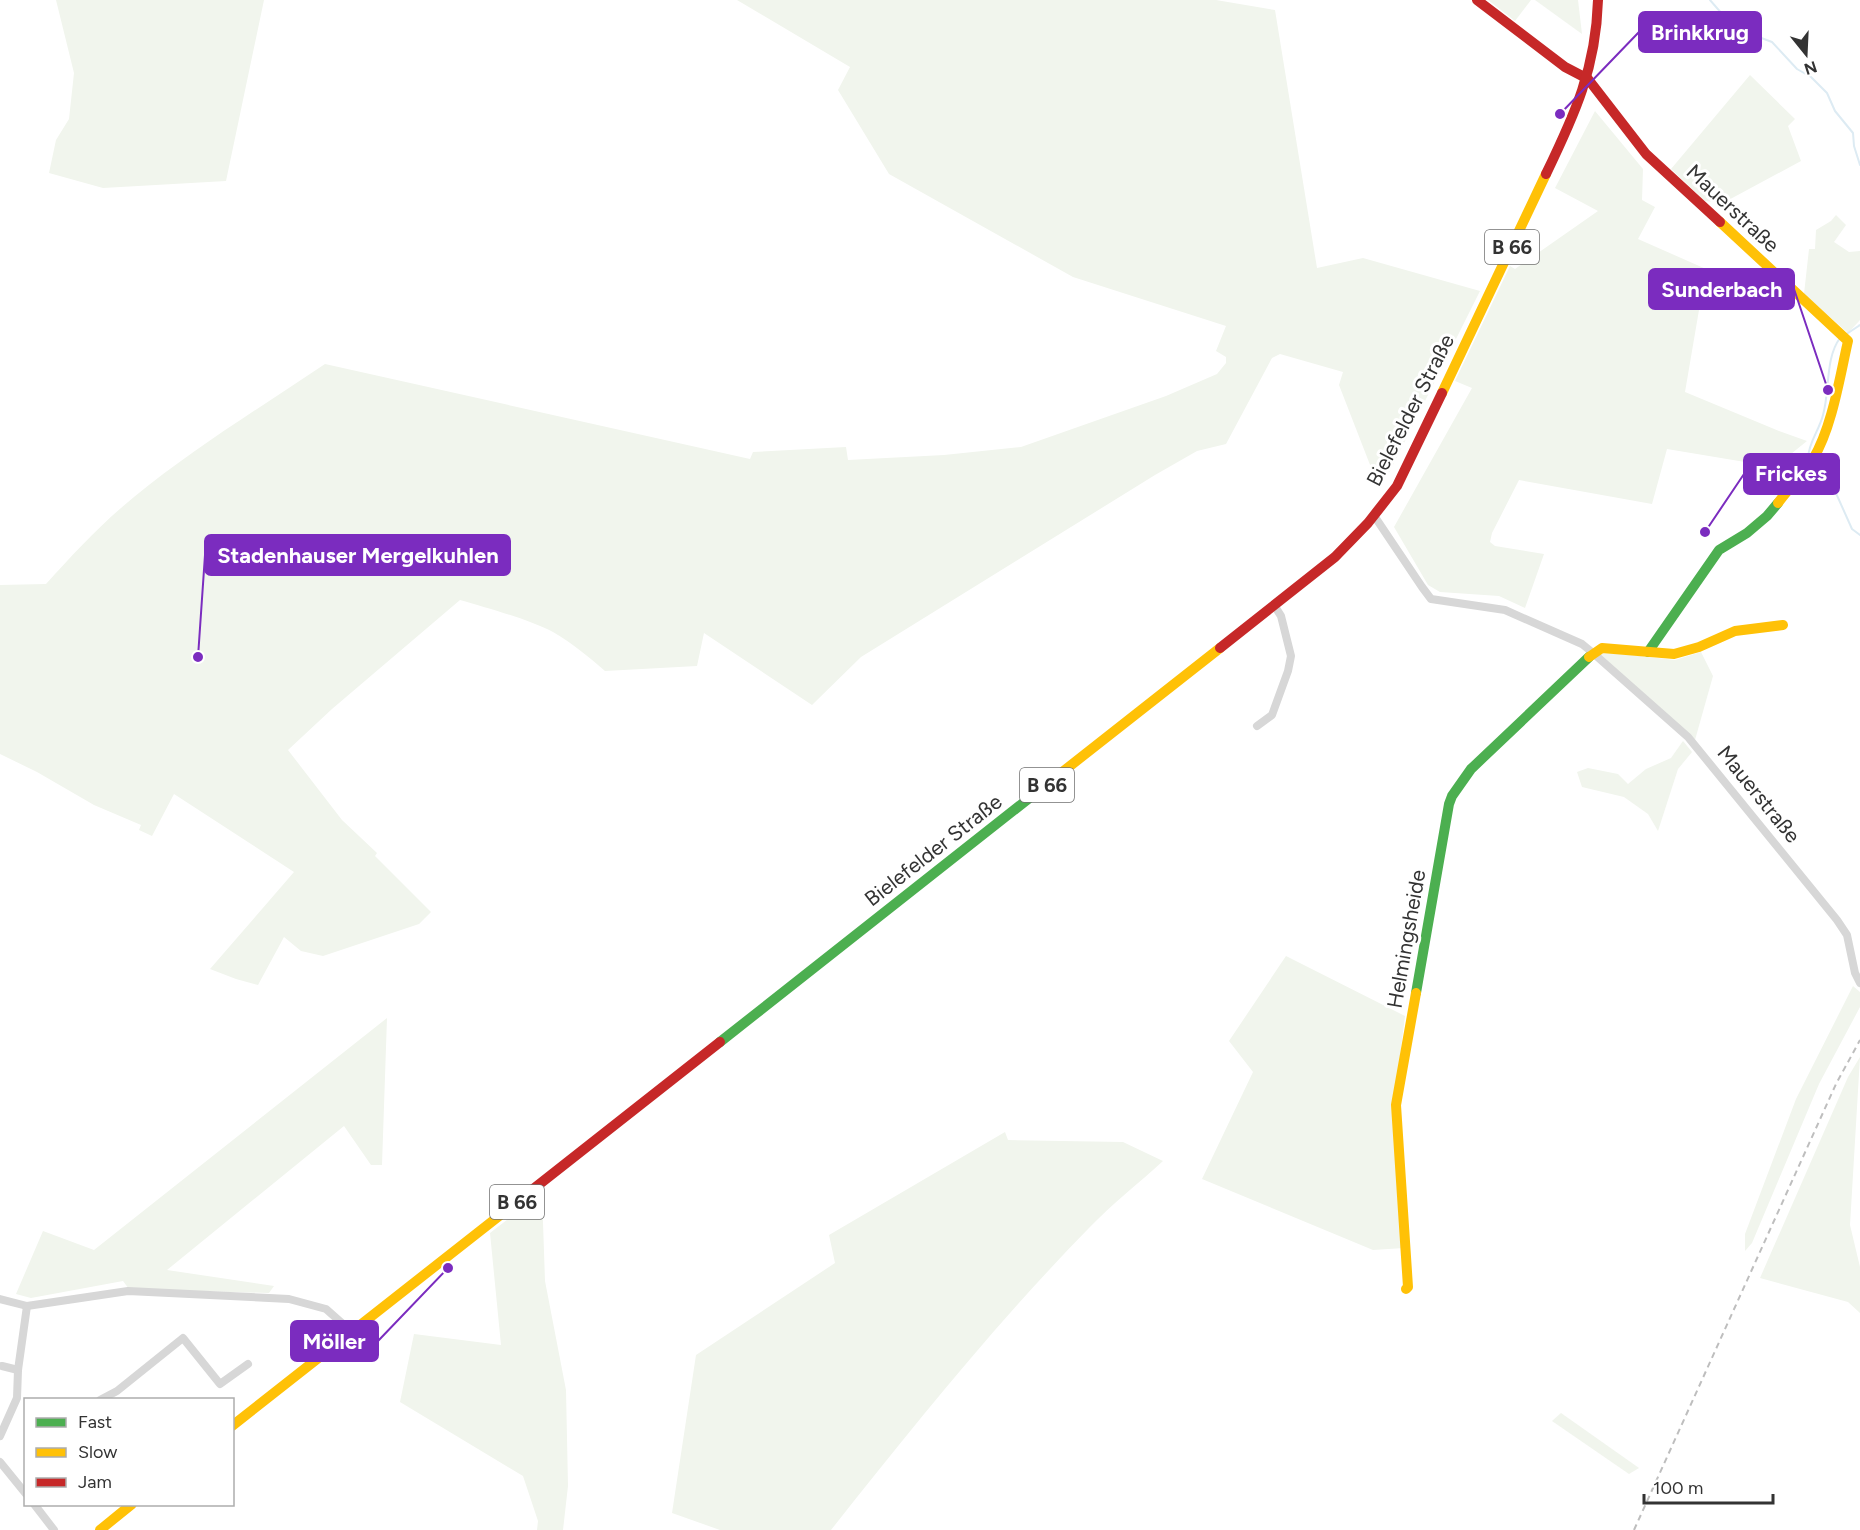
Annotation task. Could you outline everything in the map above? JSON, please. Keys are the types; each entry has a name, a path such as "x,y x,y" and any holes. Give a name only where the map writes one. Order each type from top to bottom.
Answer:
{"main road":[{"path":"1477,0 1565,67 1588,79"},
{"name":"Bielefelder Straße","path":"234,1424 1355,540 1397,486 1573,119 1588,79 1597,39 1598,0"},
{"name":"Mauerstraße","path":"1588,79 1646,154 1848,341 1832,408 1822,441 1813,459 1767,516 1719,550 1648,652"},
{"path":"1593,653 1602,648 1674,654 1699,647 1735,631 1783,625"},
{"name":"Helmingsheide","path":"1406,1289 1408,1287 1407,1248 1396,1105 1449,804 1471,769 1593,653"},
{"path":"100,1530 130,1506"}],"street":[{"name":"Mauerstraße","path":"1375,517 1431,599 1506,610 1582,645 1688,737 1847,935 1855,973 1860,984"},
{"path":"1257,726 1272,715 1291,656 1281,616 1274,605"},
{"path":"0,1299 27,1306 128,1291 290,1299 326,1309 352,1332"},
{"path":"0,1436 21,1399 18,1370 27,1306"},
{"path":"104,1398 117,1391 183,1338 220,1384 248,1364"},
{"path":"2,1366 18,1370"},
{"path":"0,1462 3,1472 24,1492"},
{"path":"36,1506 54,1530"}],"shaded area":[{"path":"56,0 264,0 226,181 103,188 49,173 56,140 69,119 74,73"},
{"path":"737,0 1216,0 1275,10 1317,268 1363,258 1480,291 1390,471 1379,488 1339,385 1343,372 1280,354 1272,358 1226,444 1197,451 1155,475 861,657 812,705 704,633 697,666 605,671 580,650 543,627 460,600 332,709 288,750 342,820 377,853 375,856 431,912 419,924 323,956 301,951 284,937 258,985 210,969 294,872 174,794 152,836 139,830 141,825 94,805 37,772 0,754 0,585 46,584 99,528 157,479 228,428 325,364 750,459 753,452 846,447 848,460 944,455 1021,447 1166,396 1217,374 1226,363 1226,357 1216,351 1226,326 1073,277 889,174 838,90 850,67"},
{"path":"1488,0 1531,0 1515,21"},
{"path":"1535,0 1578,0 1582,34"},
{"path":"1750,75 1795,119 1788,126 1801,161 1723,203 1705,201 1671,169"},
{"path":"1595,111 1643,169 1642,200 1655,207 1638,239 1706,269 1685,392 1807,441 1775,467 1667,449 1652,504 1519,480 1492,533 1490,542 1495,546 1544,554 1525,608 1499,596 1440,592 1428,585 1394,527 1472,388 1455,381 1510,266 1515,269 1598,211 1555,188"},
{"path":"1836,215 1846,225 1834,242 1849,252 1860,251 1860,320 1848,333 1804,294 1809,249 1815,249 1816,230"},
{"path":"1605,652 1675,660 1701,652 1713,676 1695,740 1600,655"},
{"path":"1683,741 1692,752 1678,769 1658,831 1648,814 1624,797 1582,787 1577,772 1588,768 1618,774 1628,784 1646,769 1671,758"},
{"path":"1286,956 1405,1016 1394,1105 1404,1248 1373,1250 1202,1179 1253,1072 1229,1041"},
{"path":"1853,986 1860,992 1860,1007 1819,1084 1752,1243 1745,1251 1745,1234 1796,1099"},
{"path":"387,1018 382,1165 371,1165 344,1126 167,1270 274,1286 269,1293 129,1289 123,1281 31,1298 16,1294 43,1231 94,1250"},
{"path":"1860,1057 1850,1225 1860,1267 1860,1313 1848,1302 1760,1278 1848,1077"},
{"path":"1005,1132 1008,1140 1123,1142 1163,1161 1098,1219 1021,1301 924,1414 831,1530 720,1530 672,1513 696,1355 835,1263 829,1235"},
{"path":"542,1193 545,1281 566,1390 568,1486 563,1530 537,1530 538,1521 523,1476 400,1402 414,1334 501,1345 490,1233"},
{"path":"1561,1413 1639,1468 1629,1474 1552,1421"}],"waterway":[{"path":"1710,0 1730,23 1772,42 1797,69 1811,77 1827,93 1835,111 1853,133 1854,146 1860,165"},
{"path":"1845,335 1860,325"},
{"path":"1808,458 1810,446 1823,415 1832,355 1840,338"},
{"path":"1813,467 1831,482 1852,529 1860,535"}],"railway":[{"path":"1634,1530 1836,1084 1860,1040"}],"traffic: fast":[{"path":"1648,652 1719,550 1747,533 1778,503"},
{"path":"1416,993 1452,796 1471,769 1589,657"},
{"path":"720,1042 1042,788"}],"traffic: slow":[{"path":"1442,393 1546,174"},
{"path":"1720,222 1848,341 1835,402 1820,446 1809,465 1778,503"},
{"path":"1589,657 1602,648 1674,654 1699,647 1735,631 1783,625"},
{"path":"1042,788 1220,648"},
{"path":"1406,1289 1408,1287 1396,1105 1416,993"},
{"path":"234,1424 518,1201"},
{"path":"100,1530 130,1506"}],"traffic: jam":[{"path":"1477,0 1565,67 1588,79 1646,154 1720,222"},
{"path":"1546,174 1575,111 1582,90 1593,47 1598,0"},
{"path":"1220,648 1335,557 1368,523 1397,486 1442,393"},
{"path":"518,1201 720,1042"}],"place":[{"name":"Brinkkrug","path":"1560,114"},
{"name":"Sunderbach","path":"1828,390"},
{"name":"Frickes","path":"1705,532"},
{"name":"Stadenhauser Mergelkuhlen","path":"198,657"},
{"name":"Möller","path":"448,1268"}]}
